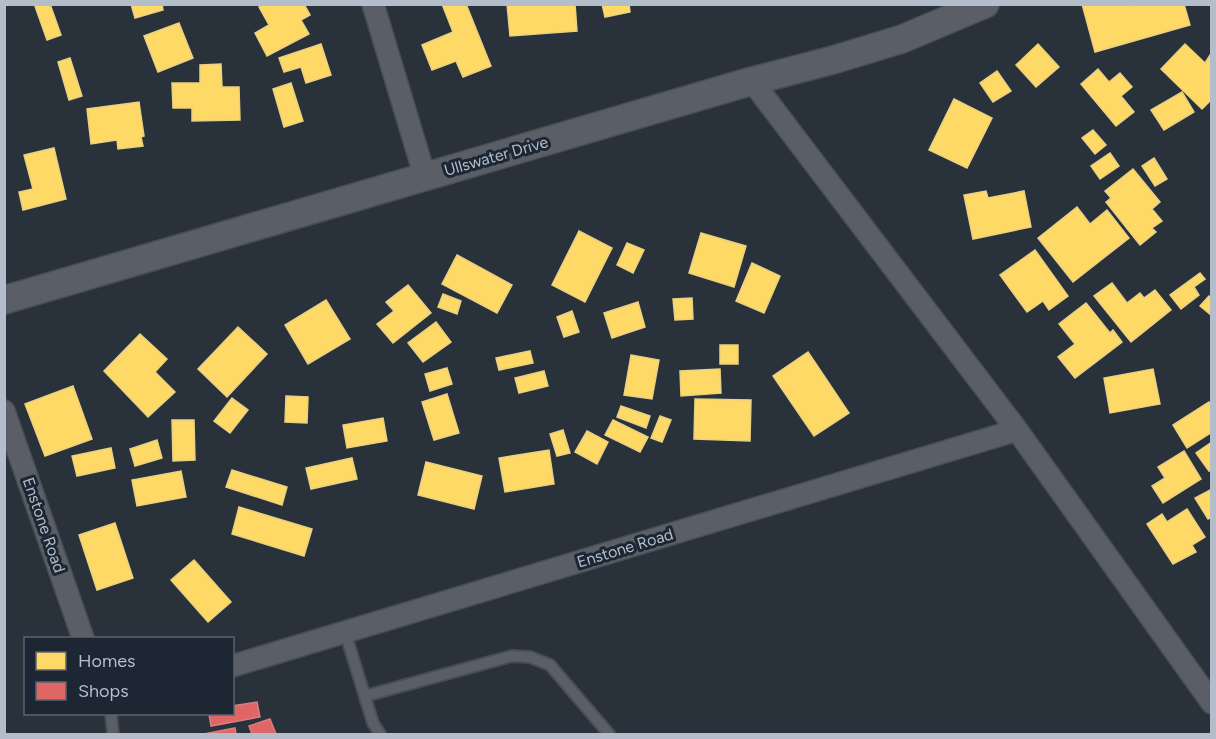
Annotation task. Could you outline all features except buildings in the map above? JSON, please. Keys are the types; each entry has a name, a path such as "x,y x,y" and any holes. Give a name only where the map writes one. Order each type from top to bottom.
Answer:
{"street":[{"path":"373,4 425,177"},
{"name":"Ullswater Drive","path":"4,300 752,81 833,60 902,39 985,4"},
{"path":"752,81 1017,430 1212,704"},
{"name":"Enstone Road","path":"4,411 82,637"},
{"name":"Enstone Road","path":"234,665 1017,430"}],"lane":[{"path":"345,632 373,723 380,735"},
{"path":"365,696 512,656 530,657 550,665 609,735"},
{"path":"111,715 113,735"}]}
